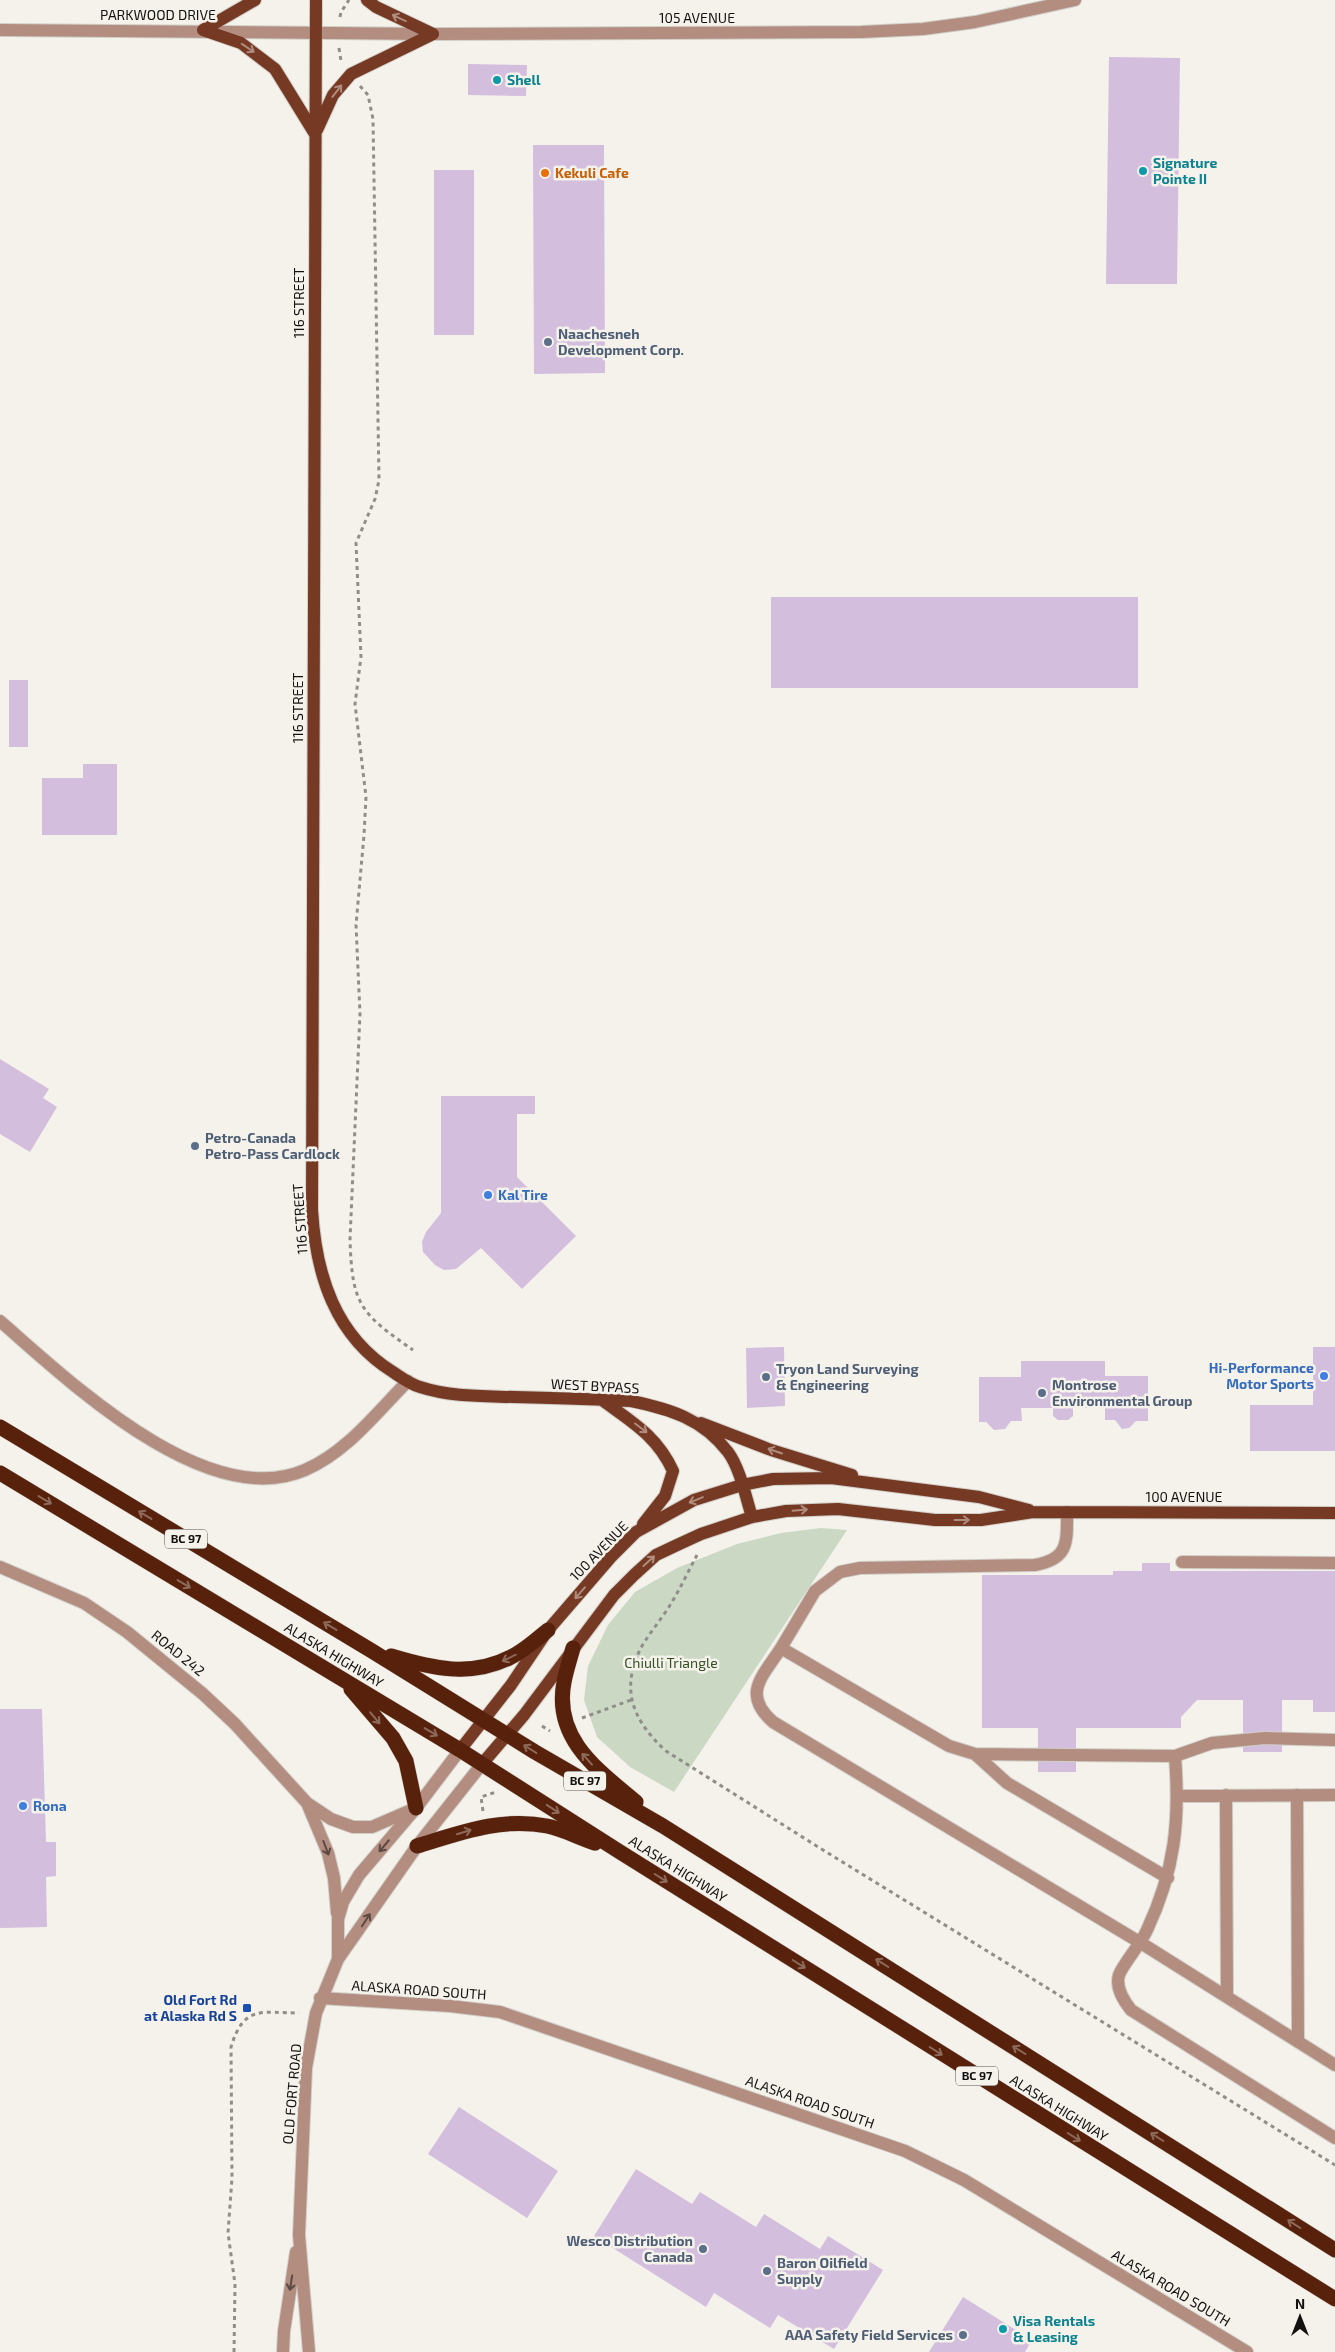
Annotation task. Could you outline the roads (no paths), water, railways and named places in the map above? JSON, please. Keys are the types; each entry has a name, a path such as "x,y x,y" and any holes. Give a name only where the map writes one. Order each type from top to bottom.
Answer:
{"highway":[{"name":"ALASKA HIGHWAY","path":"0,1428 663,1826 1335,2250"},
{"name":"ALASKA HIGHWAY","path":"0,1473 460,1750 1270,2260 1335,2299"},
{"path":"372,1651 427,1667 463,1671 487,1667 512,1657 548,1630"},
{"path":"573,1648 564,1682 562,1701 573,1742 588,1762 663,1826"},
{"path":"344,1681 392,1738 406,1761 416,1808"},
{"path":"417,1846 486,1826 524,1823 548,1826 620,1852"},
{"path":"1270,2260 1335,2289"}],"main road":[{"path":"202,30 256,0"},
{"name":"116 STREET","path":"316,0 312,1210 314,1242 321,1276 331,1300 346,1326 364,1349 384,1367 408,1382"},
{"path":"367,0 376,7 433,34"},
{"path":"202,30 241,43 275,69 315,134"},
{"path":"315,134 333,95 351,74 433,34"},
{"name":"WEST BYPASS","path":"408,1382 418,1387 467,1397 631,1401 657,1406 696,1421 728,1452 742,1485 752,1517"},
{"path":"602,1400 647,1432 659,1445 673,1471 665,1496 636,1532"},
{"path":"696,1421 812,1464 889,1484"},
{"name":"100 AVENUE","path":"460,1750 485,1720 548,1630 611,1557 636,1532 694,1500 742,1485 792,1478 831,1478 979,1497 1034,1512"},
{"name":"100 AVENUE","path":"482,1764 614,1595 656,1555 701,1534 752,1517 786,1511 838,1509 935,1520 981,1520 1034,1512 1335,1513"}],"street":[{"name":"105 AVENUE","path":"316,33 861,32 923,29 974,22 1076,0"},
{"name":"PARKWOOD DRIVE","path":"0,30 202,30 316,33"},
{"path":"0,1321 67,1380 146,1436 191,1462 249,1477 276,1476 304,1471 322,1461 339,1450 408,1382"},
{"path":"1067,1512 1067,1538 1062,1553 1050,1562 1035,1566 860,1568 840,1572 815,1591 758,1684 756,1702 761,1712 773,1722 1141,1943 1335,2065"},
{"path":"1182,1562 1335,1563"},
{"name":"ROAD 242","path":"0,1567 84,1603 147,1647 203,1694 235,1724 307,1803 332,1819 353,1827 372,1827 416,1808"},
{"path":"781,1648 949,1746 975,1754 1175,1756 1212,1743 1265,1738 1335,1740"},
{"name":"OLD FORT ROAD","path":"338,1960 338,1919 344,1902 359,1875 416,1808 460,1750"},
{"path":"975,1754 1006,1783 1168,1878"},
{"path":"1175,1756 1178,1796 1176,1835 1168,1878 1141,1943 1119,1976 1121,1996 1131,2010 1335,2138"},
{"name":"OLD FORT ROAD","path":"284,2352 284,2330 299,2235 306,2068 320,1998 338,1960 417,1846 482,1764"},
{"path":"1226,1795 1227,1997"},
{"path":"1297,1795 1298,2042"},
{"path":"1178,1796 1335,1795"},
{"name":"ROAD 242","path":"307,1803 328,1853 334,1878 338,1919"},
{"name":"ALASKA ROAD SOUTH","path":"320,1998 450,2006 500,2012 904,2151 964,2180 1247,2352"},
{"name":"OLD FORT ROAD","path":"299,2235 309,2352"}],"place":[{"name":"Shell","path":"497,80"},
{"name":"Signature Pointe II","path":"1143,171"},
{"name":"Kekuli Cafe","path":"545,173"},
{"name":"Naachesneh Development Corp.","path":"548,342"},
{"name":"Petro-Canada Petro-Pass Cardlock","path":"195,1146"},
{"name":"Kal Tire","path":"488,1195"},
{"name":"Hi-Performance Motor Sports","path":"1324,1376"},
{"name":"Tryon Land Surveying & Engineering","path":"766,1377"},
{"name":"Montrose Environmental Group","path":"1042,1393"},
{"name":"Rona","path":"23,1806"},
{"name":"Old Fort Rd at Alaska Rd S","path":"247,2008"},
{"name":"Wesco Distribution Canada","path":"703,2249"},
{"name":"Baron Oilfield Supply","path":"767,2271"},
{"name":"Visa Rentals & Leasing","path":"1003,2329"},
{"name":"AAA Safety Field Services","path":"963,2335"}],"park label":[{"name":"Chiulli Triangle","path":"671,1663"}]}
